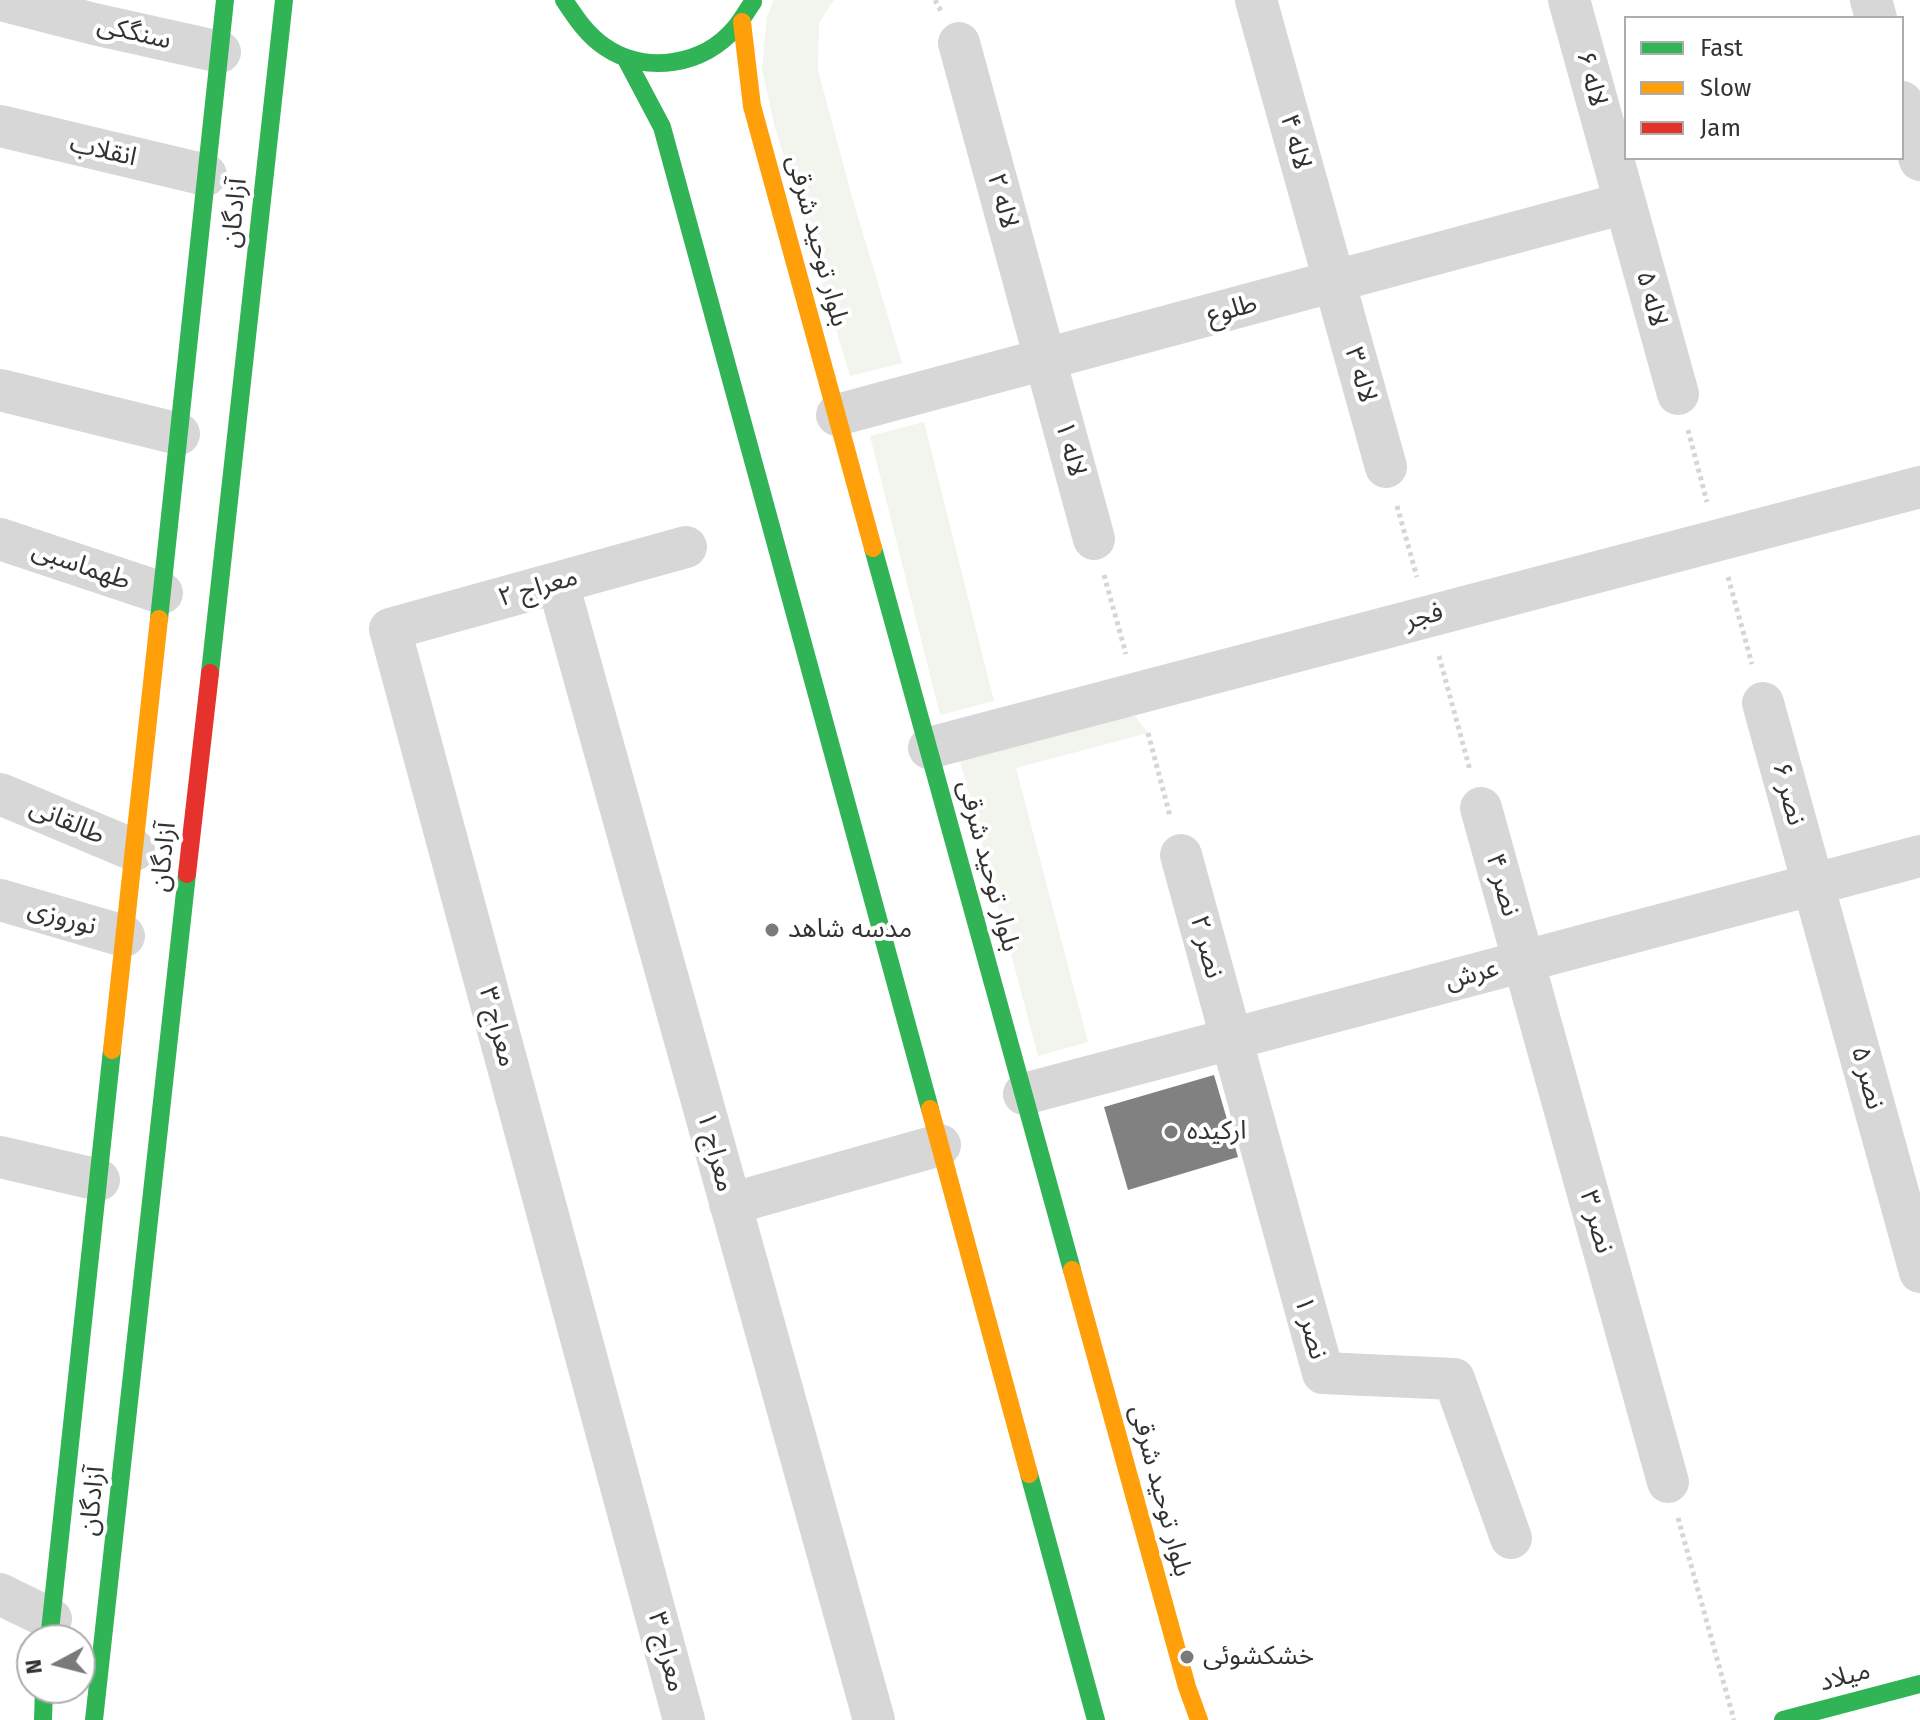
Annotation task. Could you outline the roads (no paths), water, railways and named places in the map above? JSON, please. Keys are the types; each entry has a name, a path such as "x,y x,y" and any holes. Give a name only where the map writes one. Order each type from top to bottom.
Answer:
{"street":[{"name":"سنگکی","path":"1,0 220,52"},
{"name":"آزادگان","path":"51,1624 225,0"},
{"name":"آزادگان","path":"94,1720 284,0"},
{"path":"564,0 575,20 598,44 626,59 658,64 690,59 719,45 742,22 754,0"},
{"name":"لاله ۴","path":"1256,0 1333,283"},
{"name":"لاله ۶","path":"1569,0 1625,203"},
{"name":"بلوار توحید شرقی","path":"742,22 752,106 1187,1687 1199,1720"},
{"name":"لاله ۲","path":"959,43 1045,359"},
{"path":"626,59 662,127 1096,1720"},
{"path":"1904,108 1920,160"},
{"name":"انقلاب","path":"0,126 206,175"},
{"name":"طلوع","path":"837,415 1625,203"},
{"name":"لاله ۵","path":"1625,203 1678,394"},
{"name":"لاله ۳","path":"1333,283 1386,467"},
{"name":"لاله ۱","path":"1045,359 1094,539"},
{"path":"0,390 179,434"},
{"name":"فجر","path":"929,748 1920,487"},
{"name":"طهماسبی","path":"0,539 162,593"},
{"name":"معراج ۲","path":"390,629 686,547 558,583"},
{"path":"390,629 558,583"},
{"name":"معراج ۱","path":"558,583 874,1720"},
{"name":"معراج ۳","path":"390,629 684,1720"},
{"name":"نصر ۶","path":"1763,703 1813,885"},
{"name":"طالقانی","path":"0,794 134,850"},
{"name":"نصر ۴","path":"1481,808 1524,961"},
{"name":"نصر ۲","path":"1181,855 1231,1039"},
{"name":"عرش","path":"1024,1094 1920,856"},
{"name":"نصر ۵","path":"1813,885 1920,1272"},
{"name":"نوروزی","path":"0,900 124,936"},
{"name":"نصر ۳","path":"1524,961 1668,1482"},
{"name":"نصر ۱","path":"1231,1039 1323,1373 1454,1379 1511,1538"},
{"path":"730,1204 940,1145"},
{"path":"0,1157 99,1180"},
{"path":"0,1594 42,1624"},
{"name":"میلاد","path":"1783,1720 1920,1684"}],"place":[{"name":"مدسه شاهد","path":"772,930"},
{"name":"ارکیده","path":"1171,1132"},
{"name":"خشکشوئی","path":"1187,1657"}]}
